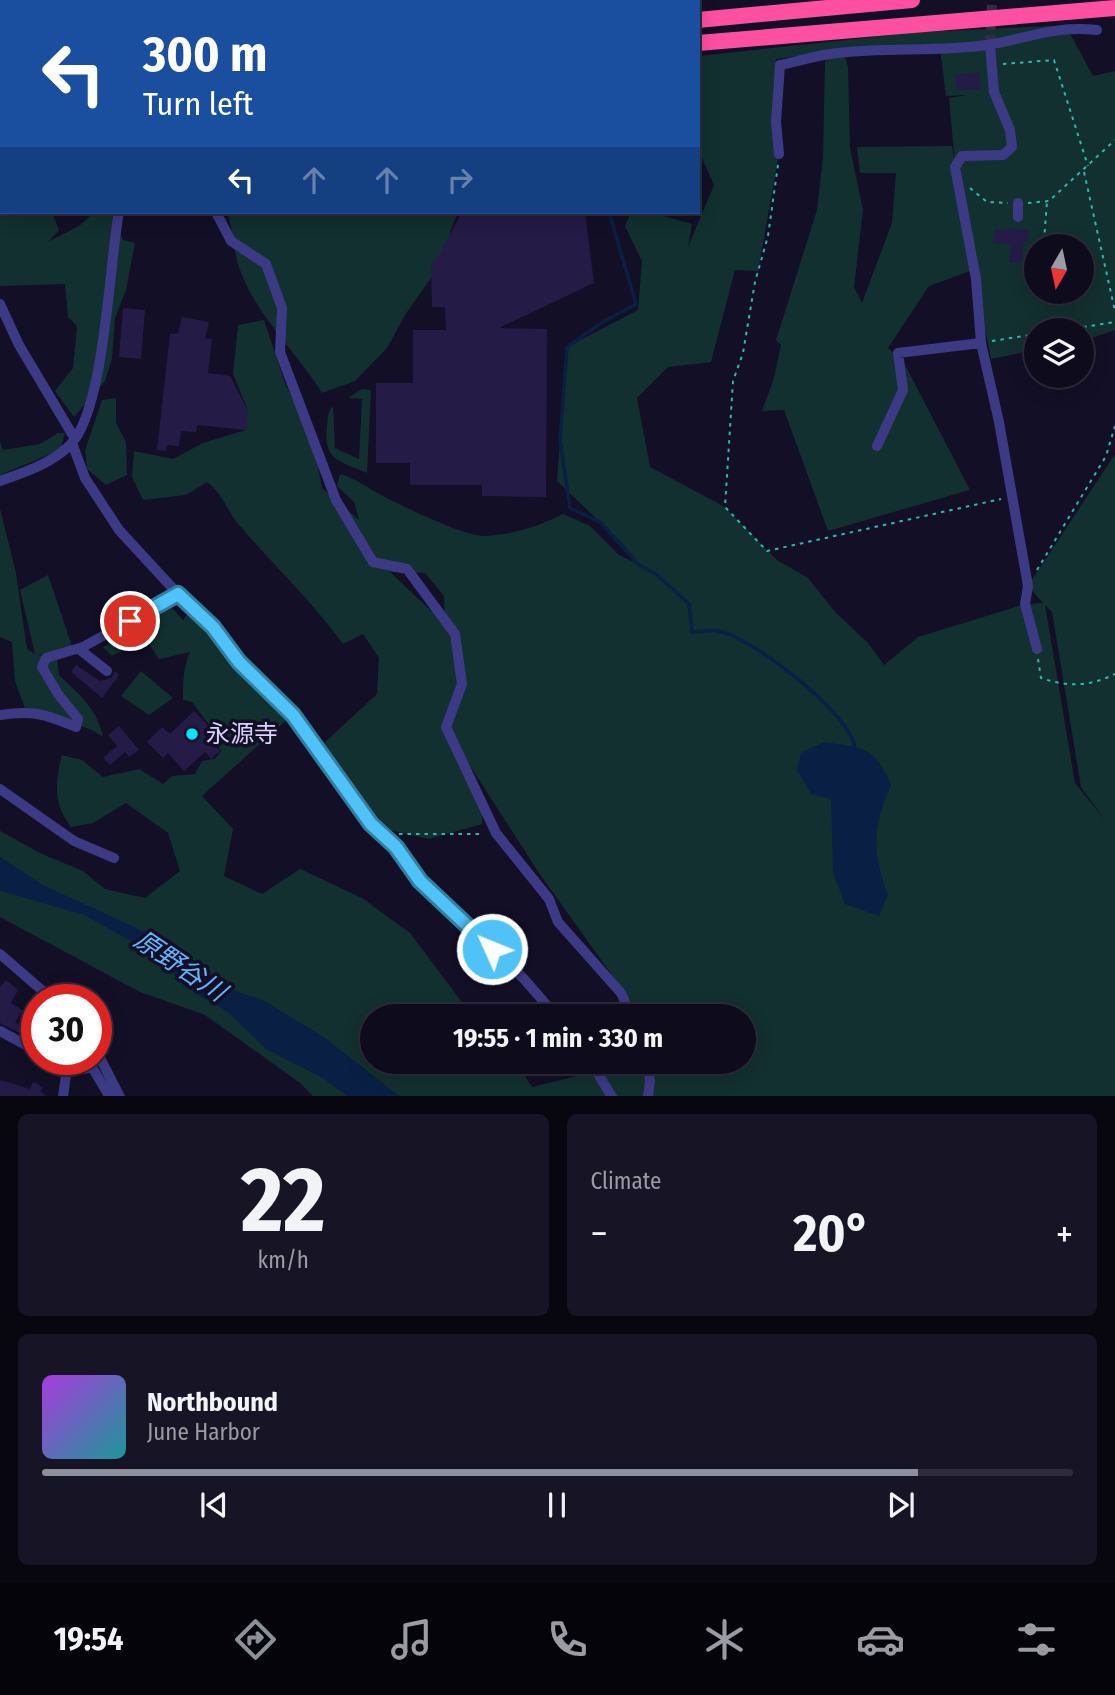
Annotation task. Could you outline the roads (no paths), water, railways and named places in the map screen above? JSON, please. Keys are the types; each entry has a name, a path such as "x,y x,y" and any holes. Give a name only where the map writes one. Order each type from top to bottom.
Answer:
{"highway":[{"path":"700,20 912,0"},
{"path":"700,43 1115,8"}],"street":[{"path":"779,155 776,122 780,65 836,53 990,45 1048,30 1072,27 1097,30"},
{"path":"990,45 994,92 1010,130 1013,147 1003,155 962,156 956,167 976,279 981,343 1013,496 1028,586 1025,604 1037,649"},
{"path":"1018,203 1018,217"},
{"path":"0,481 44,464 74,441 93,390 107,317 119,214"},
{"path":"217,214 231,241 266,264 282,308 281,352 336,500 373,562 407,569 454,634 462,684 446,727 496,833 549,899 558,922 621,993 626,1004"},
{"path":"0,304 19,345 74,441 85,478 120,530 178,594 213,627 239,662 293,715 371,824 396,847 420,881 524,979 546,1004"},
{"path":"877,446 903,390 898,353 981,343"},
{"path":"0,715 27,711 46,714 76,727 78,719 58,694 42,667 46,658 79,649 178,594"},
{"path":"79,649 107,671"},
{"path":"0,789 74,841 114,858"},
{"path":"0,954 35,984"},
{"path":"0,1031 21,1042"},
{"path":"598,1074 611,1096"},
{"path":"648,1096 649,1074"},
{"path":"63,1096 66,1075"},
{"path":"96,1075 109,1096"},
{"path":"111,1075 120,1096"}],"water":[{"path":"824,742 866,751 879,763 891,785 877,828 879,865 888,895 879,916 845,904 833,872 831,799 811,794 797,770 801,753"},
{"name":"原野谷川","path":"0,857 43,885 147,933 176,957 220,986 263,1000 325,1038 360,1065 360,1074 371,1074 399,1096 347,1096 323,1078 266,1049 228,1012 185,987 156,955 84,915 0,890"}],"waterway":[{"path":"610,214 636,304 603,322 567,347 560,440 570,508 600,522 639,565 656,574 689,604 692,632 719,631 735,637 776,662 837,716 849,733 855,748"}],"tunnel":[{"path":"990,45 992,0"}],"place":[{"name":"永源寺","path":"192,734"}]}
